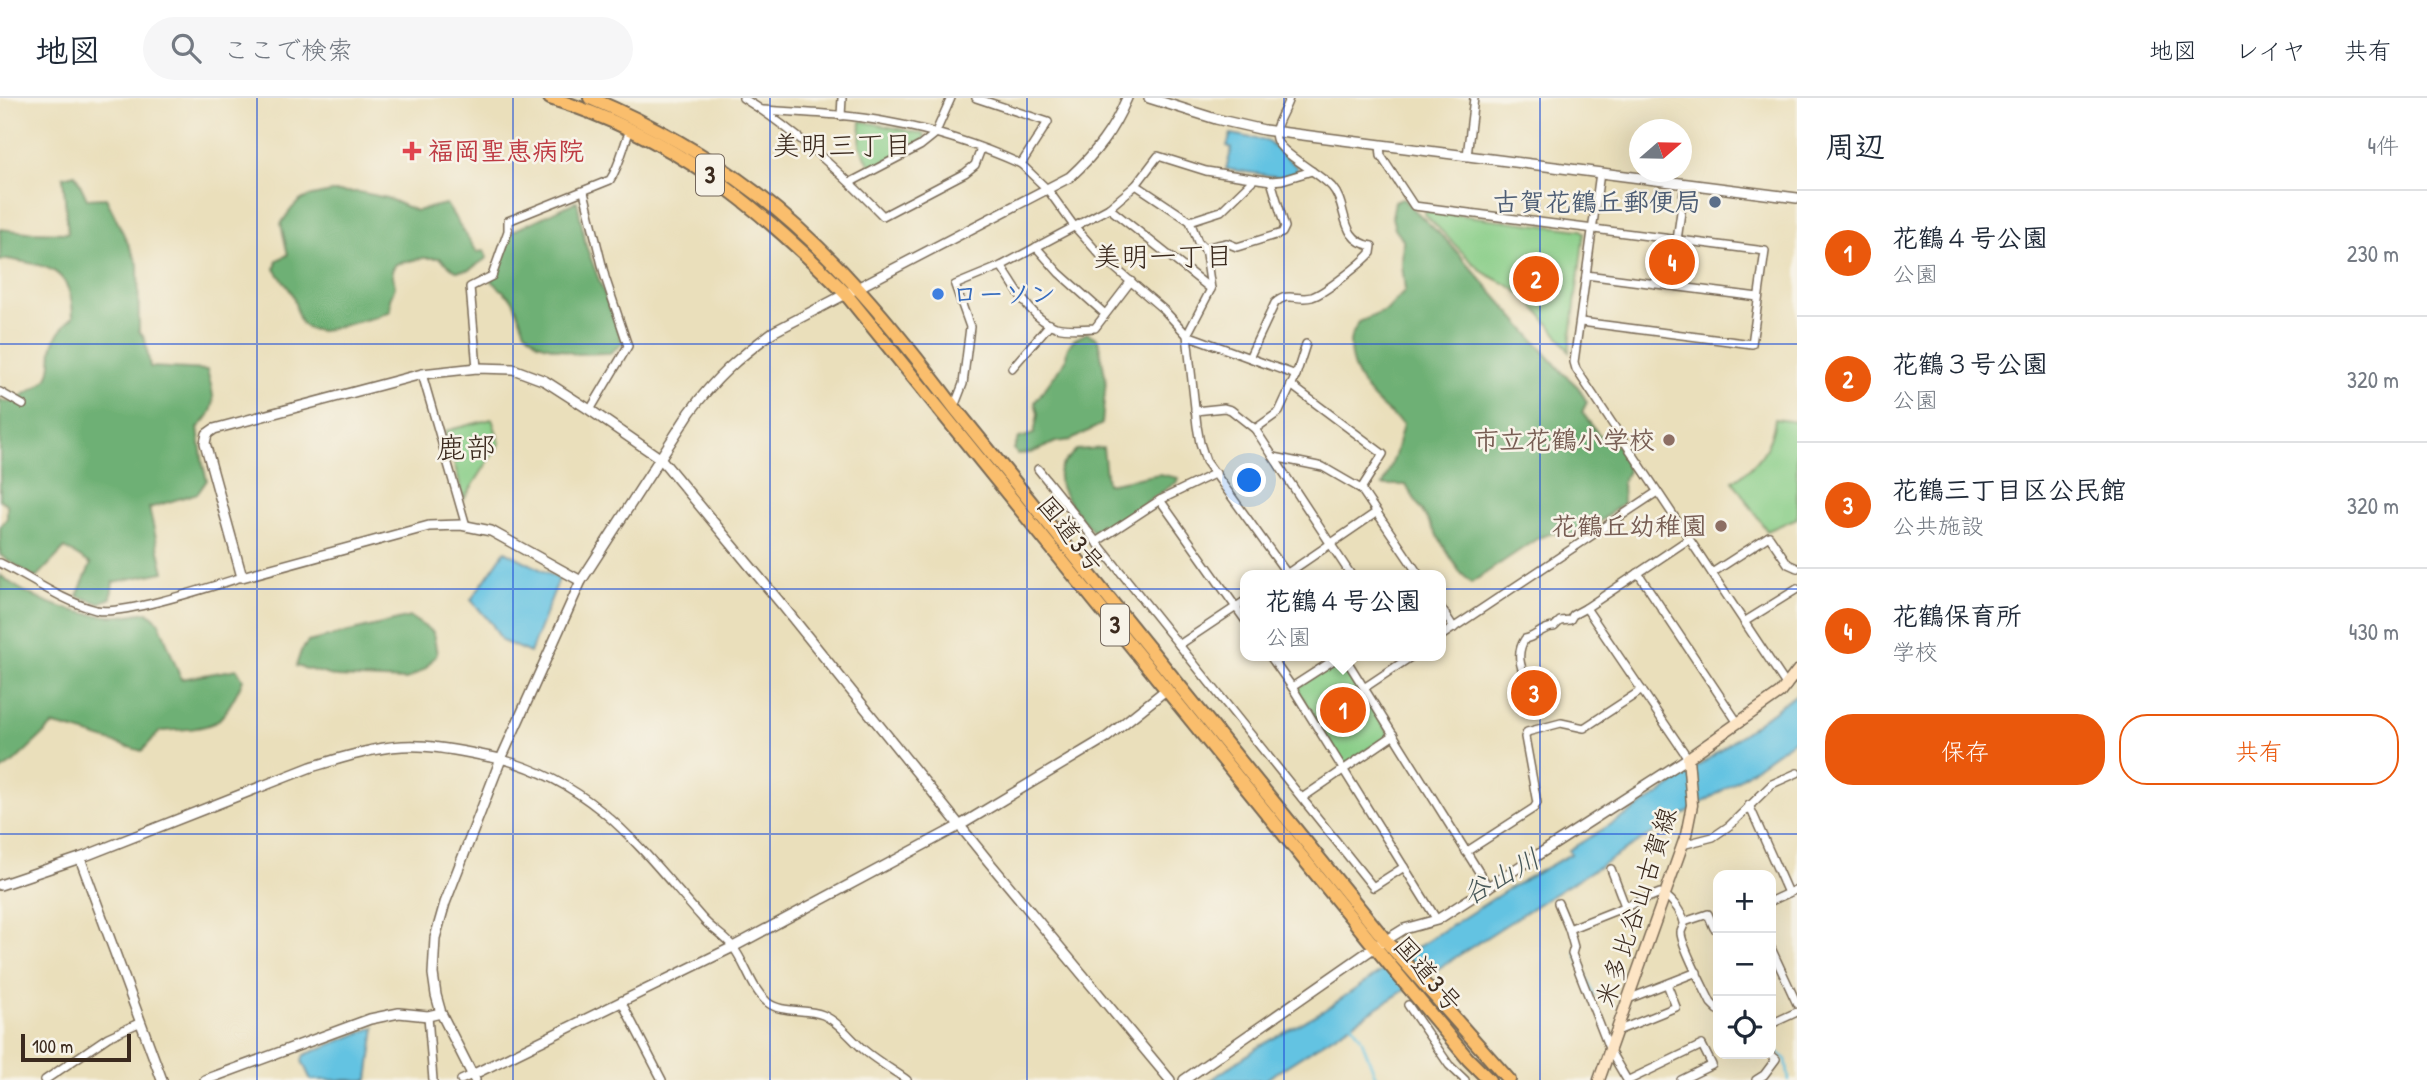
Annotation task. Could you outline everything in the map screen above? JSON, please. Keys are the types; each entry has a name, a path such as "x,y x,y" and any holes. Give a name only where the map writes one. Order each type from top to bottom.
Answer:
{"highway":[{"name":"国道3号","path":"550,98 584,109 669,149 720,181 850,290 906,344 1385,949 1418,997 1468,1059 1489,1080"},
{"name":"国道3号","path":"590,98 671,137 725,170 787,218 837,266 850,290 1167,689 1385,949"},
{"name":"国道3号","path":"1418,997 1509,1080"}],"main road":[{"path":"1688,758 1787,686 1797,671"},
{"name":"米多比谷山古賀線","path":"1599,1080 1690,817 1688,758"}],"street":[{"path":"743,98 763,110 851,182 883,215 965,173 975,165 981,149"},
{"path":"841,116 842,98"},
{"path":"851,182 909,153 935,134 951,98"},
{"path":"976,98 1048,122 1021,164"},
{"path":"473,1077 441,1013 433,974 435,938 445,903 501,759 581,581 707,388 734,361 773,332 1070,177 1094,155 1112,131 1127,98"},
{"path":"1149,98 1216,119 1275,132 1797,198"},
{"path":"1250,356 1275,303 1280,298 1317,295 1371,253 1372,246 1358,240 1348,229 1332,187 1278,144 1275,132 1289,98"},
{"path":"1467,156 1474,98"},
{"path":"763,110 888,122 935,134 1021,164 1048,190 1074,226 1101,256 1164,310 1187,335 1296,375"},
{"path":"477,368 470,287 492,276 508,231 508,221 610,180 619,165 620,154 630,130"},
{"path":"1380,145 1381,156 1414,206 1765,251 1752,344 1580,322"},
{"path":"954,407 963,384 970,327 955,285 1001,266 1109,208 1136,186 1158,156 1206,171 1271,181 1312,172"},
{"path":"1600,173 1574,362 1576,369 1787,686"},
{"path":"1190,221 1221,211 1254,179"},
{"path":"1205,248 1227,243 1237,247 1282,233 1285,227 1271,181"},
{"path":"1677,240 1685,184"},
{"path":"1136,186 1190,221 1198,242 1205,248 1211,289 1187,335 1200,443 1206,461 1283,570"},
{"path":"583,192 605,277 628,346 590,410"},
{"path":"1109,208 1211,289"},
{"path":"1035,247 1059,273 1105,314"},
{"path":"1001,266 1036,315 1050,324 1069,329 1095,328 1131,281"},
{"path":"1586,275 1758,297"},
{"path":"1012,368 1050,324"},
{"path":"1255,429 1279,412 1296,375 1306,344"},
{"path":"242,577 205,443 206,434 214,429 422,374 477,368 513,369 545,381 661,458 959,826 1170,1080"},
{"path":"422,374 466,526"},
{"path":"1291,385 1383,454 1361,489"},
{"path":"0,392 23,405"},
{"path":"1195,411 1224,408 1231,410 1255,429 1348,570"},
{"path":"1274,457 1323,467 1361,489 1416,570"},
{"path":"1038,469 1373,887 1404,867"},
{"path":"1096,542 1160,500 1216,473"},
{"path":"1446,633 1657,492"},
{"path":"1160,500 1240,613"},
{"path":"1293,570 1377,513"},
{"path":"0,564 61,596 100,611 142,604 429,526 466,526 491,531 581,581"},
{"path":"1712,573 1769,536 1788,564 1797,568"},
{"path":"1527,684 1518,657 1525,639 1531,638 1546,627 1554,627 1560,621 1570,620 1573,615 1689,539"},
{"path":"1638,573 1738,723"},
{"path":"1744,622 1797,589"},
{"path":"1179,645 1240,604"},
{"path":"1184,1080 1385,949 1404,929 1437,920 1688,758 1586,608"},
{"path":"1446,616 1454,628"},
{"path":"1274,661 1437,920"},
{"path":"1292,687 1334,661"},
{"path":"1345,661 1489,888"},
{"path":"1364,688 1402,661"},
{"path":"461,1080 473,1077 733,947 959,826 1107,737 1167,689"},
{"path":"1466,852 1534,808 1537,803 1525,737 1527,732 1561,723 1578,728 1590,726 1642,690"},
{"path":"1302,798 1394,735"},
{"path":"0,885 80,858 311,767 378,749 417,746 501,759 549,775 592,802 626,833 704,921 733,947 767,1002 775,1007 824,1015 865,1051 908,1080"},
{"path":"1682,845 1713,836 1730,826 1772,784 1796,777"},
{"path":"1749,805 1788,893"},
{"path":"80,858 162,1080"},
{"path":"1611,869 1625,906"},
{"path":"1776,899 1797,889"},
{"path":"1569,929 1660,893 1665,895 1674,904 1684,922 1685,926 1681,932 1713,1005"},
{"path":"1558,903 1574,947 1572,954 1610,1051 1628,1080 1702,1045 1712,1065 1681,1080"},
{"path":"1684,922 1709,914 1713,925"},
{"path":"1776,959 1797,1004"},
{"path":"1628,999 1697,972"},
{"path":"1617,1031 1676,1007 1667,984"},
{"path":"1418,997 1449,1065 1465,1080"},
{"path":"621,1001 662,1080"},
{"path":"1776,1022 1797,1012"},
{"path":"205,1080 370,1019 399,1013 428,1016 441,1013"},
{"path":"428,1016 433,1080"},
{"path":"45,1080 108,1037 141,1022"},
{"path":"1756,1080 1776,1059"}],"green space":[{"path":"861,121 924,134 925,138 871,168 860,145"},
{"path":"75,174 87,199 106,198 138,264 139,331 145,339 150,367 207,370 213,395 210,414 198,428 207,480 198,493 149,508 164,572 113,582 111,598 99,603 77,596 91,564 65,548 36,578 0,555 0,527 7,518 7,504 0,500 0,399 5,402 15,401 47,378 55,341 62,328 73,317 68,288 55,272 35,264 7,259 0,261 0,229 68,233 63,177"},
{"path":"332,192 359,192 387,198 416,211 446,204 477,252 484,251 487,258 469,270 456,271 440,258 423,258 396,264 392,270 395,287 390,299 391,311 322,331 312,330 301,323 291,292 275,269 277,260 288,255 281,224 301,200"},
{"path":"1402,198 1449,243 1578,387 1587,402 1582,412 1606,444 1618,446 1628,471 1622,482 1623,503 1602,520 1576,535 1553,533 1538,538 1471,583 1459,571 1406,485 1383,485 1395,456 1403,424 1383,408 1366,389 1354,368 1351,356 1350,340 1359,322 1387,310 1405,291 1403,240 1395,229 1392,217 1395,201"},
{"path":"577,201 586,246 623,343 610,353 575,354 538,343 525,331 513,300 492,281 503,246 513,231"},
{"path":"1426,211 1581,230 1584,233 1569,352 1551,326 1526,299 1482,271 1424,214"},
{"path":"1087,333 1098,339 1106,380 1102,424 1071,440 1056,442 1031,453 1017,454 1014,449 1019,438 1034,434 1038,414 1035,402 1066,360 1067,349 1073,340"},
{"path":"492,419 500,443 464,499 445,431"},
{"path":"1775,419 1797,422 1797,518 1767,531 1733,481 1750,469 1762,455"},
{"path":"1103,448 1107,484 1159,474 1178,478 1177,482 1096,535 1066,498 1059,481 1059,473 1063,464 1076,450"},
{"path":"0,575 38,598 82,613 111,616 148,612 159,622 181,679 237,669 243,679 241,684 216,722 196,728 160,731 142,751 53,725 14,762 0,771"},
{"path":"410,617 433,632 437,654 425,669 406,680 337,677 296,666 301,651 308,642"},
{"path":"1338,661 1344,661 1388,736 1343,763 1298,687"}],"water":[{"path":"1231,134 1267,141 1297,167 1297,171 1280,177 1226,169 1232,148 1227,146"},
{"path":"505,551 559,579 530,653 502,641 492,624 471,600"},
{"path":"1797,694 1797,738 1731,785 1543,901 1265,1080 1211,1080 1260,1046 1326,1009 1513,886 1571,854 1569,850 1659,795"},
{"path":"375,1027 368,1080 311,1080 302,1061 304,1055"}],"waterway":[{"path":"1576,952 1594,995"},
{"path":"1352,1023 1361,1038 1377,1080"},
{"path":"1776,1050 1786,1060 1789,1080"}],"place":[{"name":"福岡聖恵病院","path":"412,151"},
{"name":"古賀花鶴丘郵便局","path":"1715,202"},
{"name":"花鶴保育所","path":"1672,262"},
{"name":"花鶴３号公園","path":"1536,279"},
{"name":"ローソン","path":"938,294"},
{"name":"市立花鶴小学校","path":"1669,440"},
{"name":"花鶴丘幼稚園","path":"1721,526"},
{"name":"花鶴三丁目区公民館","path":"1534,693"},
{"name":"花鶴４号公園","path":"1343,710"}],"district":[{"name":"美明三丁目","path":"842,145"},
{"name":"美明一丁目","path":"1163,256"},
{"name":"鹿部","path":"466,448"}],"water label":[{"name":"谷山川","path":"1501,876"}]}
